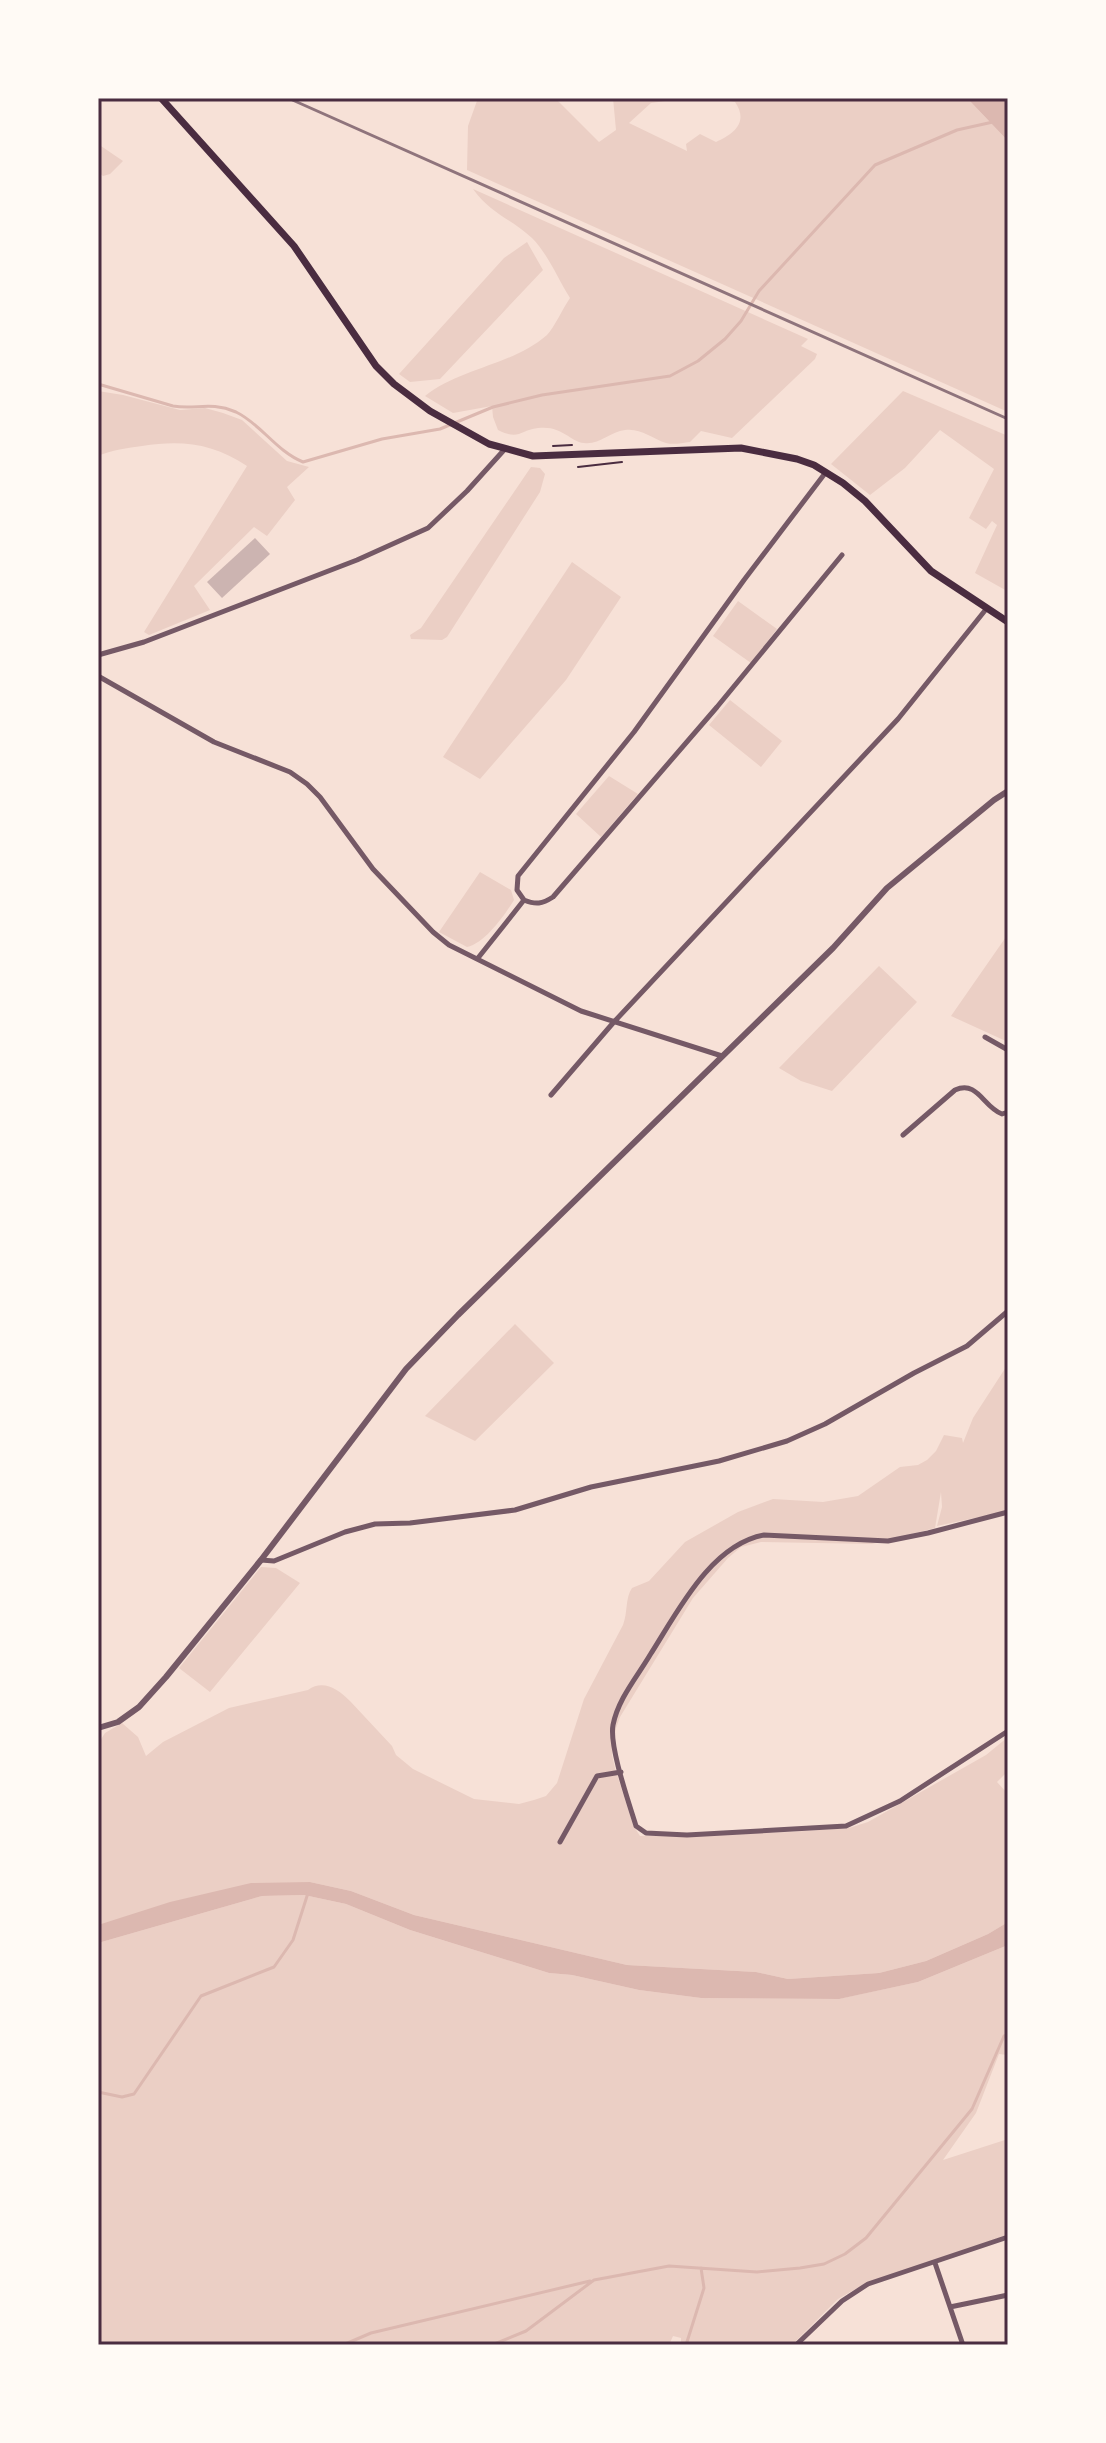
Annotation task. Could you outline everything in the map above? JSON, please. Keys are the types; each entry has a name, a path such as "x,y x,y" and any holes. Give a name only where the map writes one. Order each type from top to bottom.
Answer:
{"main road":[{"path":"161,98 294,246 376,366 404,392 439,416 504,450 552,457 698,448 741,448 785,455 826,472 865,501 931,571 1008,622"}],"street":[{"path":"98,655 144,642 357,560 428,528 504,450"},
{"path":"826,472 634,732 518,876 517,890 524,900 543,904 553,897 717,707 842,555"},
{"path":"551,1095 613,1023 898,719 988,608"},
{"path":"98,676 174,722 244,756 290,772 307,784 373,869 449,945 581,1011 722,1056"},
{"path":"98,1728 118,1722 139,1707 166,1677 261,1560 406,1369 833,948 887,888 1008,791"},
{"path":"478,958 524,900"},
{"path":"985,1037 1008,1050"},
{"path":"903,1135 955,1090 965,1086 972,1088 994,1111 1002,1114 1008,1112"},
{"path":"261,1560 274,1561 345,1532 375,1524 515,1510 591,1487 730,1459 787,1441 825,1424 967,1346 1008,1311"},
{"path":"1008,1512 888,1541 751,1537 697,1582 618,1707 612,1728 636,1826 646,1833 687,1835 838,1828 900,1801 1008,1731"},
{"path":"560,1842 597,1776 621,1772"},
{"path":"796,2345 842,2301 868,2284 1008,2237"},
{"path":"935,2263 963,2345"},
{"path":"950,2307 1008,2295"}],"path":[{"path":"553,446 572,445"},
{"path":"578,467 622,462"}],"shaded area":[{"path":"478,98 555,98 599,142 616,130 613,98 687,98 651,103 629,123 687,151 686,144 700,134 716,142 738,126 740,116 735,102 716,98 967,98 1008,141 1008,412 467,170 468,126"},
{"path":"967,98 1008,98 1008,141"},
{"path":"98,144 123,161 110,174 103,176 98,172"},
{"path":"473,189 808,339 801,346 817,354 815,359 732,438 701,431 690,442 672,444 631,430 584,443 546,428 515,435 505,433 498,430 492,406 453,413 425,396 454,379 533,345 550,332 570,298 538,244 487,204"},
{"path":"527,242 543,270 440,379 410,382 399,374 504,258"},
{"path":"98,391 180,410 205,408 223,413 242,420 287,461 309,467 287,487 295,500 267,536 254,527 194,586 210,610 149,635 144,632 247,466 221,452 184,444 157,444 98,456"},
{"path":"903,391 1008,436 1007,591 975,573 997,525 992,521 986,529 969,518 994,469 940,430 905,468 870,495 831,464"},
{"path":"531,467 540,468 545,474 540,492 447,637 442,640 411,639 410,635 421,628"},
{"path":"572,562 621,597 566,680 480,779 443,757"},
{"path":"738,601 777,629 751,663 713,636"},
{"path":"730,700 782,741 761,767 709,725"},
{"path":"609,776 638,794 601,837 576,814"},
{"path":"480,872 511,890 514,900 487,935 467,947 439,932"},
{"path":"1008,934 1008,1042 951,1016"},
{"path":"879,966 917,1002 832,1091 801,1081 779,1068"},
{"path":"515,1324 554,1363 475,1441 425,1416"},
{"path":"1008,1364 1008,1511 937,1526 942,1507 941,1492 935,1528 872,1544 761,1542 741,1547 693,1598 620,1717 612,1755 633,1825 640,1836 791,1832 849,1828 868,1822 986,1755 1008,1737 1008,1777 1005,1774 997,1782 1008,1794 1008,1922 926,1961 879,1973 788,1979 756,1972 627,1965 414,1915 351,1891 310,1882 98,1925 98,1744 105,1733 122,1723 138,1737 146,1756 163,1742 229,1708 325,1685 350,1701 392,1746 396,1755 413,1769 474,1799 519,1804 546,1796 557,1783 584,1699 623,1625 632,1588 649,1581 685,1542 738,1512 773,1499 823,1502 858,1496 900,1467 918,1465 927,1460 944,1435 962,1438 963,1443 973,1418"},
{"path":"261,1567 276,1568 300,1583 210,1692 179,1668"},
{"path":"310,1882 351,1891 414,1915 627,1965 756,1972 788,1979 879,1973 926,1961 1008,1922 1008,1945 918,1982 839,1999 701,1998 549,1973 410,1930 346,1904 304,1895 262,1896 98,1943 98,1925 170,1902 251,1883"},
{"path":"304,1895 346,1904 410,1930 549,1973 701,1998 838,1999 918,1982 1008,1945 1008,2055 999,2054 976,2113 943,2160 1008,2139 1008,2235 866,2283 838,2299 792,2345 681,2345 681,2338 673,2336 669,2345 98,2345 98,1943 262,1896"}],"building":[{"path":"255,538 270,554 222,598 207,582"}],"waterway":[{"path":"98,384 173,406 211,406 236,412 303,462 382,439 440,429 493,407 542,395 670,376 698,361 725,339 741,321 759,291 875,165 957,130 993,122"},
{"path":"98,2092 122,2097 134,2094 201,1996 274,1967 293,1940 308,1893"},
{"path":"492,2345 526,2331 594,2280 669,2266 757,2272 800,2268 824,2264 845,2254 866,2238 972,2109 1004,2036 1008,2035"},
{"path":"686,2345 704,2288 701,2268"},
{"path":"343,2345 371,2333 590,2281"}],"railway":[{"path":"288,98 1008,419"}]}
